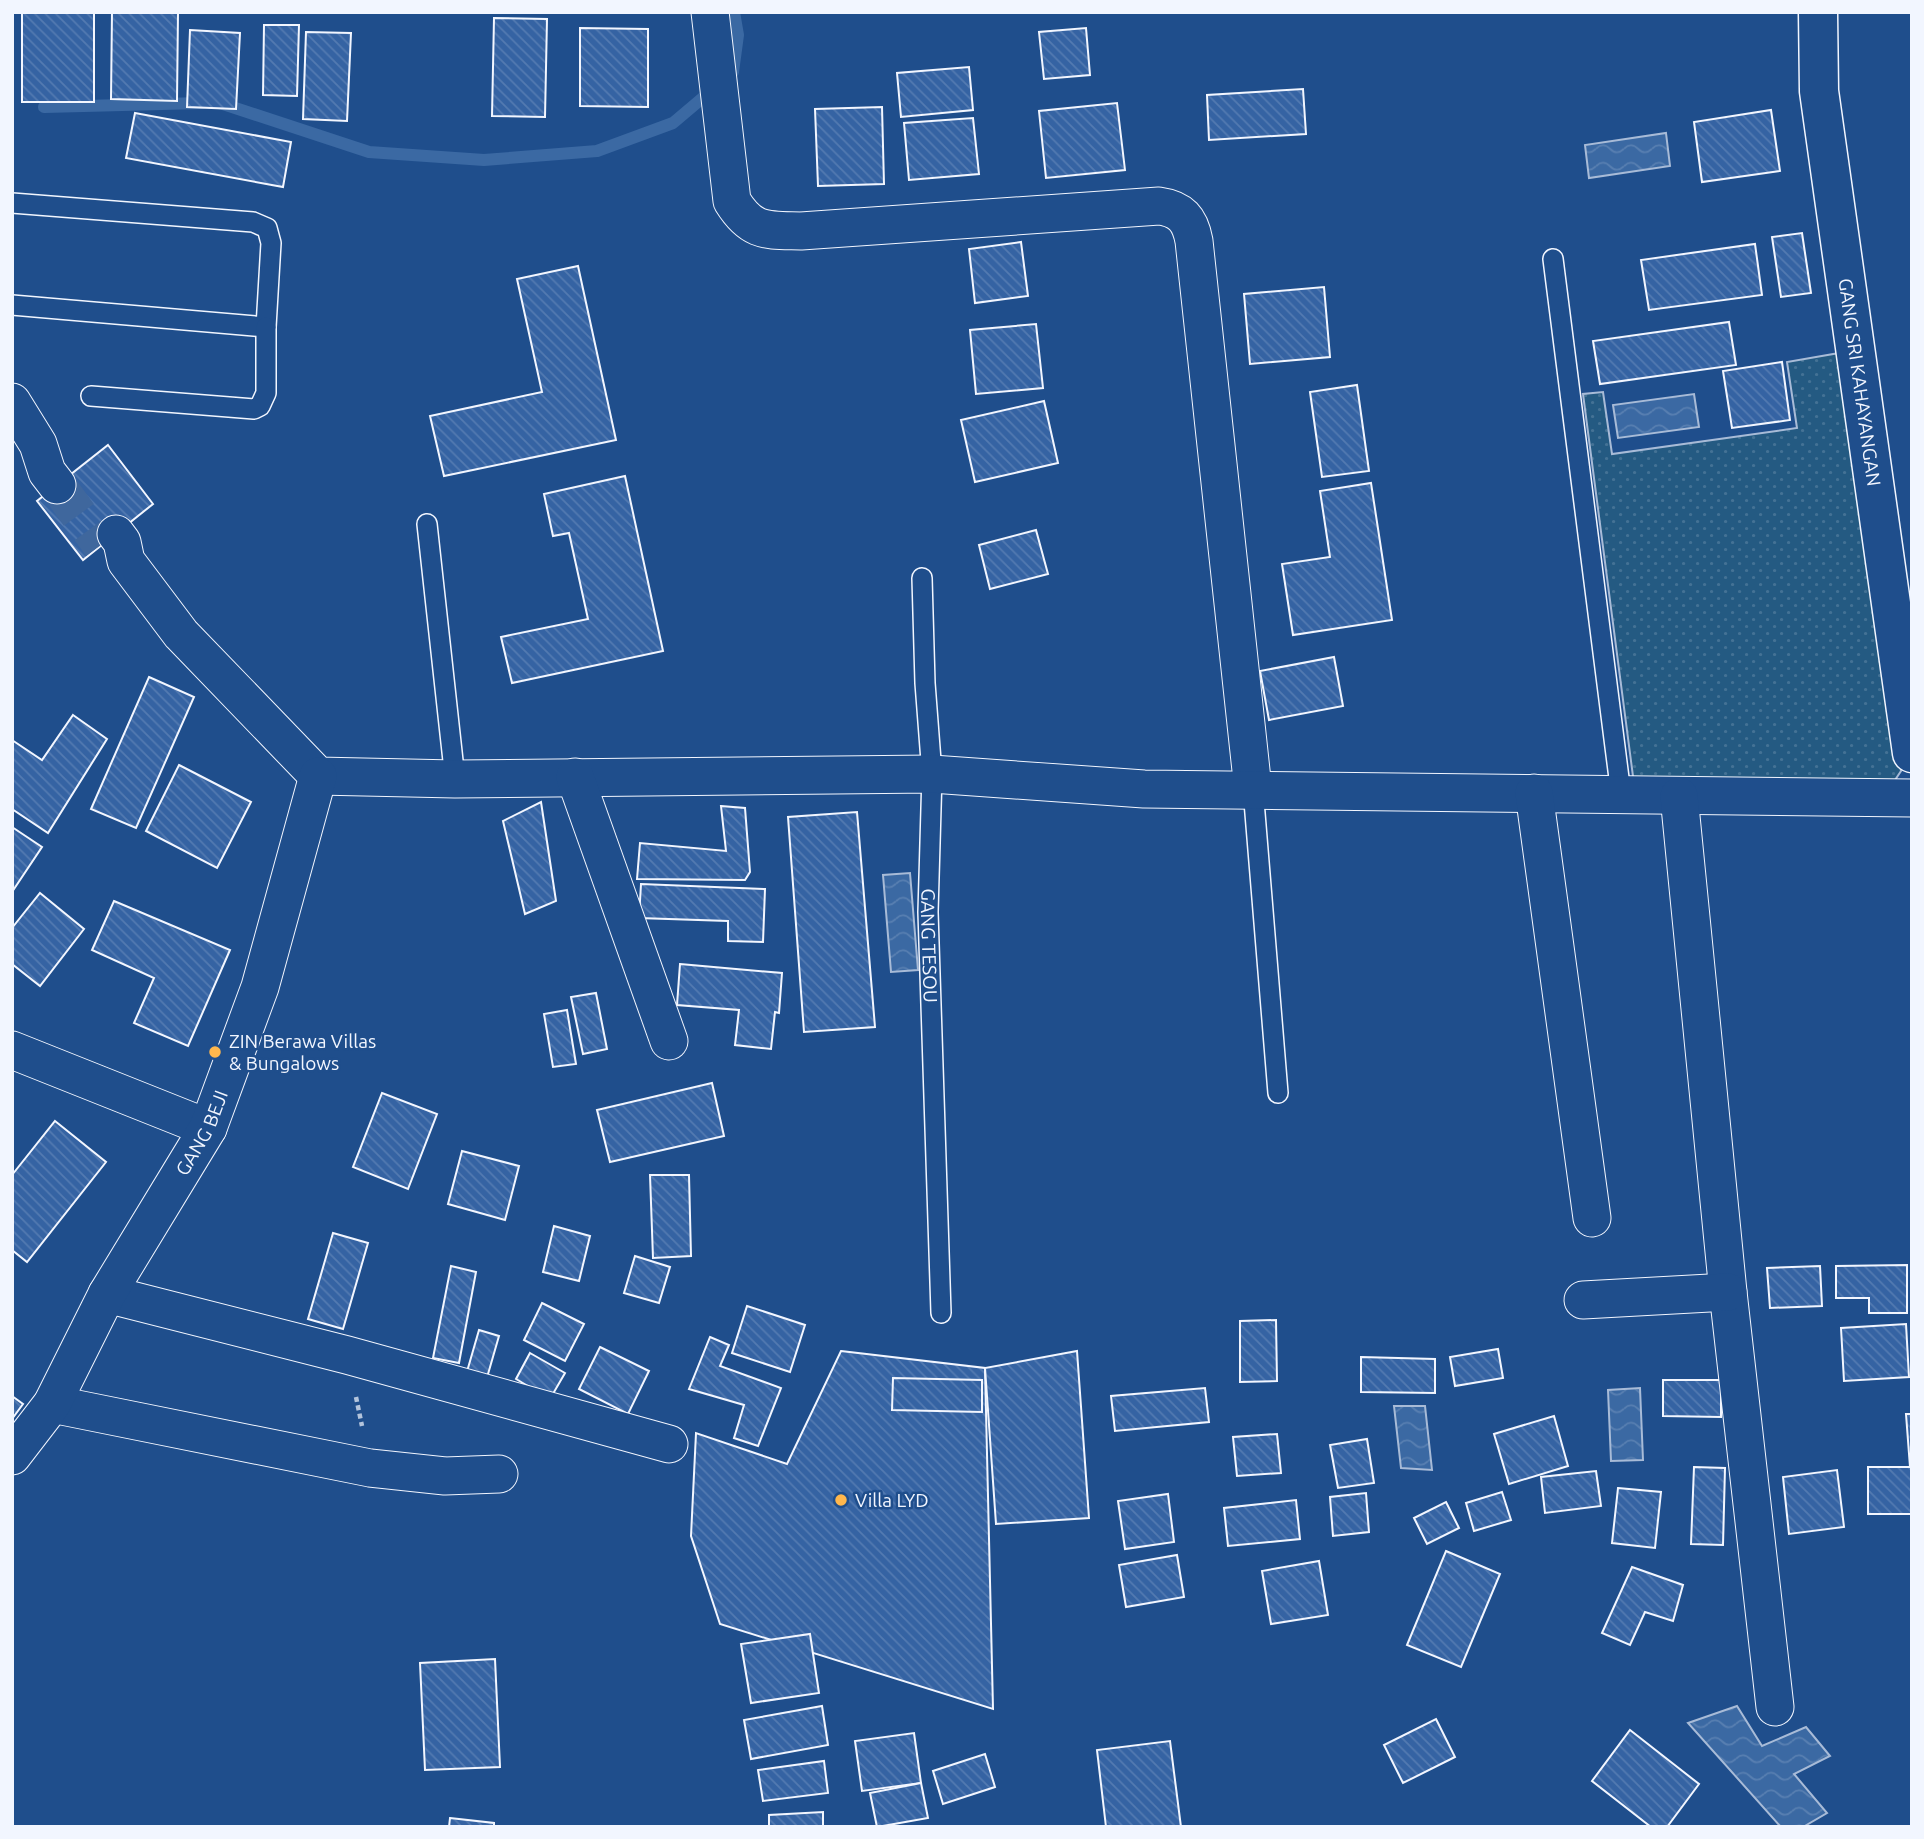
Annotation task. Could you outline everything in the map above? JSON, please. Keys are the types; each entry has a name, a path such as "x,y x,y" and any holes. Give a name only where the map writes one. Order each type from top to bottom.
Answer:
{"street":[{"path":"710,12 732,201 747,223 758,228 801,231 1159,206 1173,208 1185,215 1194,241 1253,789"},
{"name":"GANG SRI KAHAYANGAN","path":"1818,12 1819,91 1912,752"},
{"path":"12,402 38,444 58,457 64,479"},
{"path":"115,547 181,634 318,776 455,779 932,774 1144,789 1912,799"},
{"name":"GANG BEJI","path":"12,1456 52,1404 107,1294 208,1128 260,987 318,776"},
{"path":"575,777 669,1041"},
{"path":"1534,793 1592,1218"},
{"path":"1679,796 1728,1292 1775,1707"},
{"path":"12,1050 208,1128"},
{"path":"1583,1300 1728,1292"},
{"path":"107,1294 347,1354 669,1444"},
{"path":"52,1404 370,1468 445,1476 499,1474"}],"lane":[{"path":"12,203 262,223 267,228 271,243 266,327 266,393 260,406 254,409 91,396"},
{"path":"1553,259 1621,794"},
{"path":"12,305 266,327"},
{"path":"427,524 455,779"},
{"name":"GANG TESOU","path":"922,578 925,682 932,774 928,912 941,1313"},
{"path":"1253,789 1278,1093"}],"path":[{"path":"347,1354 370,1468"}],"shaded area":[{"path":"1845,352 1901,771 1889,789 1634,784 1583,394 1603,392 1612,454 1797,428 1787,362"}],"water":[{"path":"1666,133 1670,166 1589,178 1585,145"},
{"path":"1694,394 1699,427 1618,438 1613,405"},
{"path":"910,873 918,970 891,972 883,875"},
{"path":"1640,1388 1643,1460 1611,1461 1608,1390"},
{"path":"1394,1406 1425,1406 1432,1470 1401,1468"},
{"path":"1737,1706 1762,1746 1806,1727 1830,1756 1794,1774 1827,1813 1803,1827 1781,1827 1688,1723"}],"building":[{"path":"22,12 94,12 94,102 22,102"},
{"path":"112,12 178,13 177,101 111,99"},
{"path":"494,18 547,19 545,117 492,116"},
{"path":"264,25 299,25 297,96 263,95"},
{"path":"580,28 648,29 648,107 580,106"},
{"path":"1086,28 1090,75 1044,79 1039,32"},
{"path":"190,30 240,33 236,109 187,107"},
{"path":"306,32 351,33 347,121 303,119"},
{"path":"969,67 973,110 901,117 897,73"},
{"path":"1303,89 1306,134 1209,140 1207,95"},
{"path":"1117,103 1125,170 1046,178 1039,111"},
{"path":"882,107 884,184 818,186 815,109"},
{"path":"1771,110 1780,171 1702,182 1694,122"},
{"path":"135,113 291,142 283,187 126,158"},
{"path":"973,118 979,174 909,180 904,123"},
{"path":"1802,233 1811,293 1781,297 1772,237"},
{"path":"1021,242 1028,296 975,303 969,249"},
{"path":"1755,244 1762,295 1649,310 1641,260"},
{"path":"578,266 616,440 444,476 430,416 542,392 517,279"},
{"path":"1324,287 1330,357 1250,364 1244,294"},
{"path":"1729,322 1736,365 1600,384 1593,341"},
{"path":"1036,324 1043,388 976,394 970,330"},
{"path":"1782,362 1790,420 1732,428 1723,371"},
{"path":"1357,385 1369,471 1322,477 1310,392"},
{"path":"1044,401 1058,463 975,482 961,420"},
{"path":"108,445 153,504 83,560 37,501"},
{"path":"625,476 663,651 512,683 501,637 588,619 569,533 553,536 544,494"},
{"path":"1371,483 1392,620 1293,635 1282,564 1330,557 1320,491"},
{"path":"1036,530 1048,574 990,589 979,545"},
{"path":"1334,657 1343,706 1269,720 1260,671"},
{"path":"149,677 194,697 136,828 91,809"},
{"path":"73,715 107,739 48,833 12,809 12,740 42,760"},
{"path":"179,765 251,802 217,868 146,831"},
{"path":"541,802 556,901 525,914 503,821"},
{"path":"721,806 745,808 750,872 745,880 637,879 640,843 726,851"},
{"path":"857,812 875,1027 804,1032 788,817"},
{"path":"12,827 42,847 12,892"},
{"path":"641,884 765,889 763,942 728,941 728,921 639,918"},
{"path":"40,893 84,929 40,986 12,964 12,928"},
{"path":"114,901 230,950 188,1046 134,1023 154,978 92,950"},
{"path":"680,964 782,973 779,1013 775,1012 771,1049 735,1045 739,1010 677,1005"},
{"path":"596,993 607,1049 583,1054 571,997"},
{"path":"567,1010 576,1064 553,1067 544,1014"},
{"path":"712,1083 724,1136 610,1162 597,1110"},
{"path":"382,1093 437,1114 408,1189 353,1167"},
{"path":"55,1121 106,1162 27,1262 12,1250 12,1175"},
{"path":"462,1151 519,1166 505,1220 448,1204"},
{"path":"650,1175 689,1175 691,1256 653,1258"},
{"path":"554,1226 590,1236 579,1281 543,1272"},
{"path":"333,1233 368,1243 343,1329 308,1319"},
{"path":"635,1256 670,1267 659,1303 624,1293"},
{"path":"1907,1265 1907,1313 1869,1313 1869,1298 1836,1298 1836,1266"},
{"path":"451,1266 476,1272 459,1363 433,1358"},
{"path":"1820,1266 1822,1306 1770,1308 1767,1268"},
{"path":"542,1303 584,1324 565,1361 524,1340"},
{"path":"747,1306 805,1325 790,1372 732,1353"},
{"path":"1276,1320 1277,1381 1240,1382 1240,1321"},
{"path":"1906,1324 1909,1377 1844,1381 1841,1328"},
{"path":"479,1330 499,1336 486,1381 466,1375"},
{"path":"710,1337 729,1345 720,1366 781,1388 758,1446 734,1438 744,1405 689,1389"},
{"path":"600,1347 649,1371 628,1414 579,1389"},
{"path":"1498,1349 1503,1378 1455,1386 1450,1357"},
{"name":"Villa LYD","path":"841,1351 985,1368 993,1709 720,1624 691,1536 696,1433 787,1464"},
{"path":"1077,1351 1089,1518 996,1524 985,1368"},
{"path":"530,1353 565,1373 550,1399 516,1379"},
{"path":"1361,1357 1435,1359 1435,1393 1361,1392"},
{"path":"893,1378 982,1380 982,1412 892,1410"},
{"path":"1663,1380 1721,1380 1721,1417 1663,1416"},
{"path":"1205,1388 1209,1422 1115,1431 1111,1396"},
{"path":"12,1396 23,1404 12,1419"},
{"path":"1906,1414 1912,1414 1912,1514 1868,1514 1868,1467 1910,1467"},
{"path":"1554,1416 1568,1466 1509,1484 1494,1434"},
{"path":"1277,1434 1281,1473 1237,1476 1233,1437"},
{"path":"1367,1439 1374,1483 1338,1488 1330,1445"},
{"path":"1694,1467 1725,1468 1723,1545 1691,1544"},
{"path":"1837,1470 1844,1527 1789,1534 1783,1477"},
{"path":"1596,1471 1601,1506 1545,1513 1541,1477"},
{"path":"1618,1488 1661,1492 1655,1548 1612,1543"},
{"path":"1502,1492 1511,1520 1474,1531 1466,1503"},
{"path":"1366,1493 1369,1532 1333,1536 1330,1497"},
{"path":"1168,1494 1174,1542 1125,1549 1118,1501"},
{"path":"1296,1500 1300,1539 1228,1546 1224,1508"},
{"path":"1446,1502 1459,1528 1427,1544 1414,1518"},
{"path":"1446,1551 1500,1574 1461,1667 1407,1645"},
{"path":"1177,1555 1184,1597 1126,1607 1119,1565"},
{"path":"1319,1561 1328,1615 1271,1624 1262,1571"},
{"path":"1632,1567 1683,1585 1673,1621 1645,1612 1630,1645 1602,1633"},
{"path":"810,1634 819,1693 751,1703 741,1644"},
{"path":"495,1659 500,1767 425,1770 420,1663"},
{"path":"822,1706 828,1745 751,1759 744,1720"},
{"path":"1436,1719 1455,1757 1403,1783 1384,1745"},
{"path":"1630,1730 1699,1784 1667,1827 1651,1827 1592,1781"},
{"path":"914,1733 921,1783 862,1791 855,1741"},
{"path":"1170,1741 1181,1827 1106,1827 1097,1750"},
{"path":"985,1754 995,1787 943,1804 933,1771"},
{"path":"824,1761 828,1793 763,1801 758,1770"},
{"path":"921,1783 928,1818 877,1827 870,1793"},
{"path":"823,1812 823,1827 769,1827 769,1815"},
{"path":"450,1818 494,1823 494,1827 449,1827"}],"waterway":[{"path":"729,76 733,72 738,35 734,12"},
{"path":"220,103 369,152 484,160 597,151 673,123 712,90"},
{"path":"44,107 202,103"}],"tunnel":[{"path":"57,485 101,545"}],"place":[{"name":"ZIN Berawa Villas & Bungalows","path":"215,1052"},
{"name":"Villa LYD","path":"841,1500"}]}
